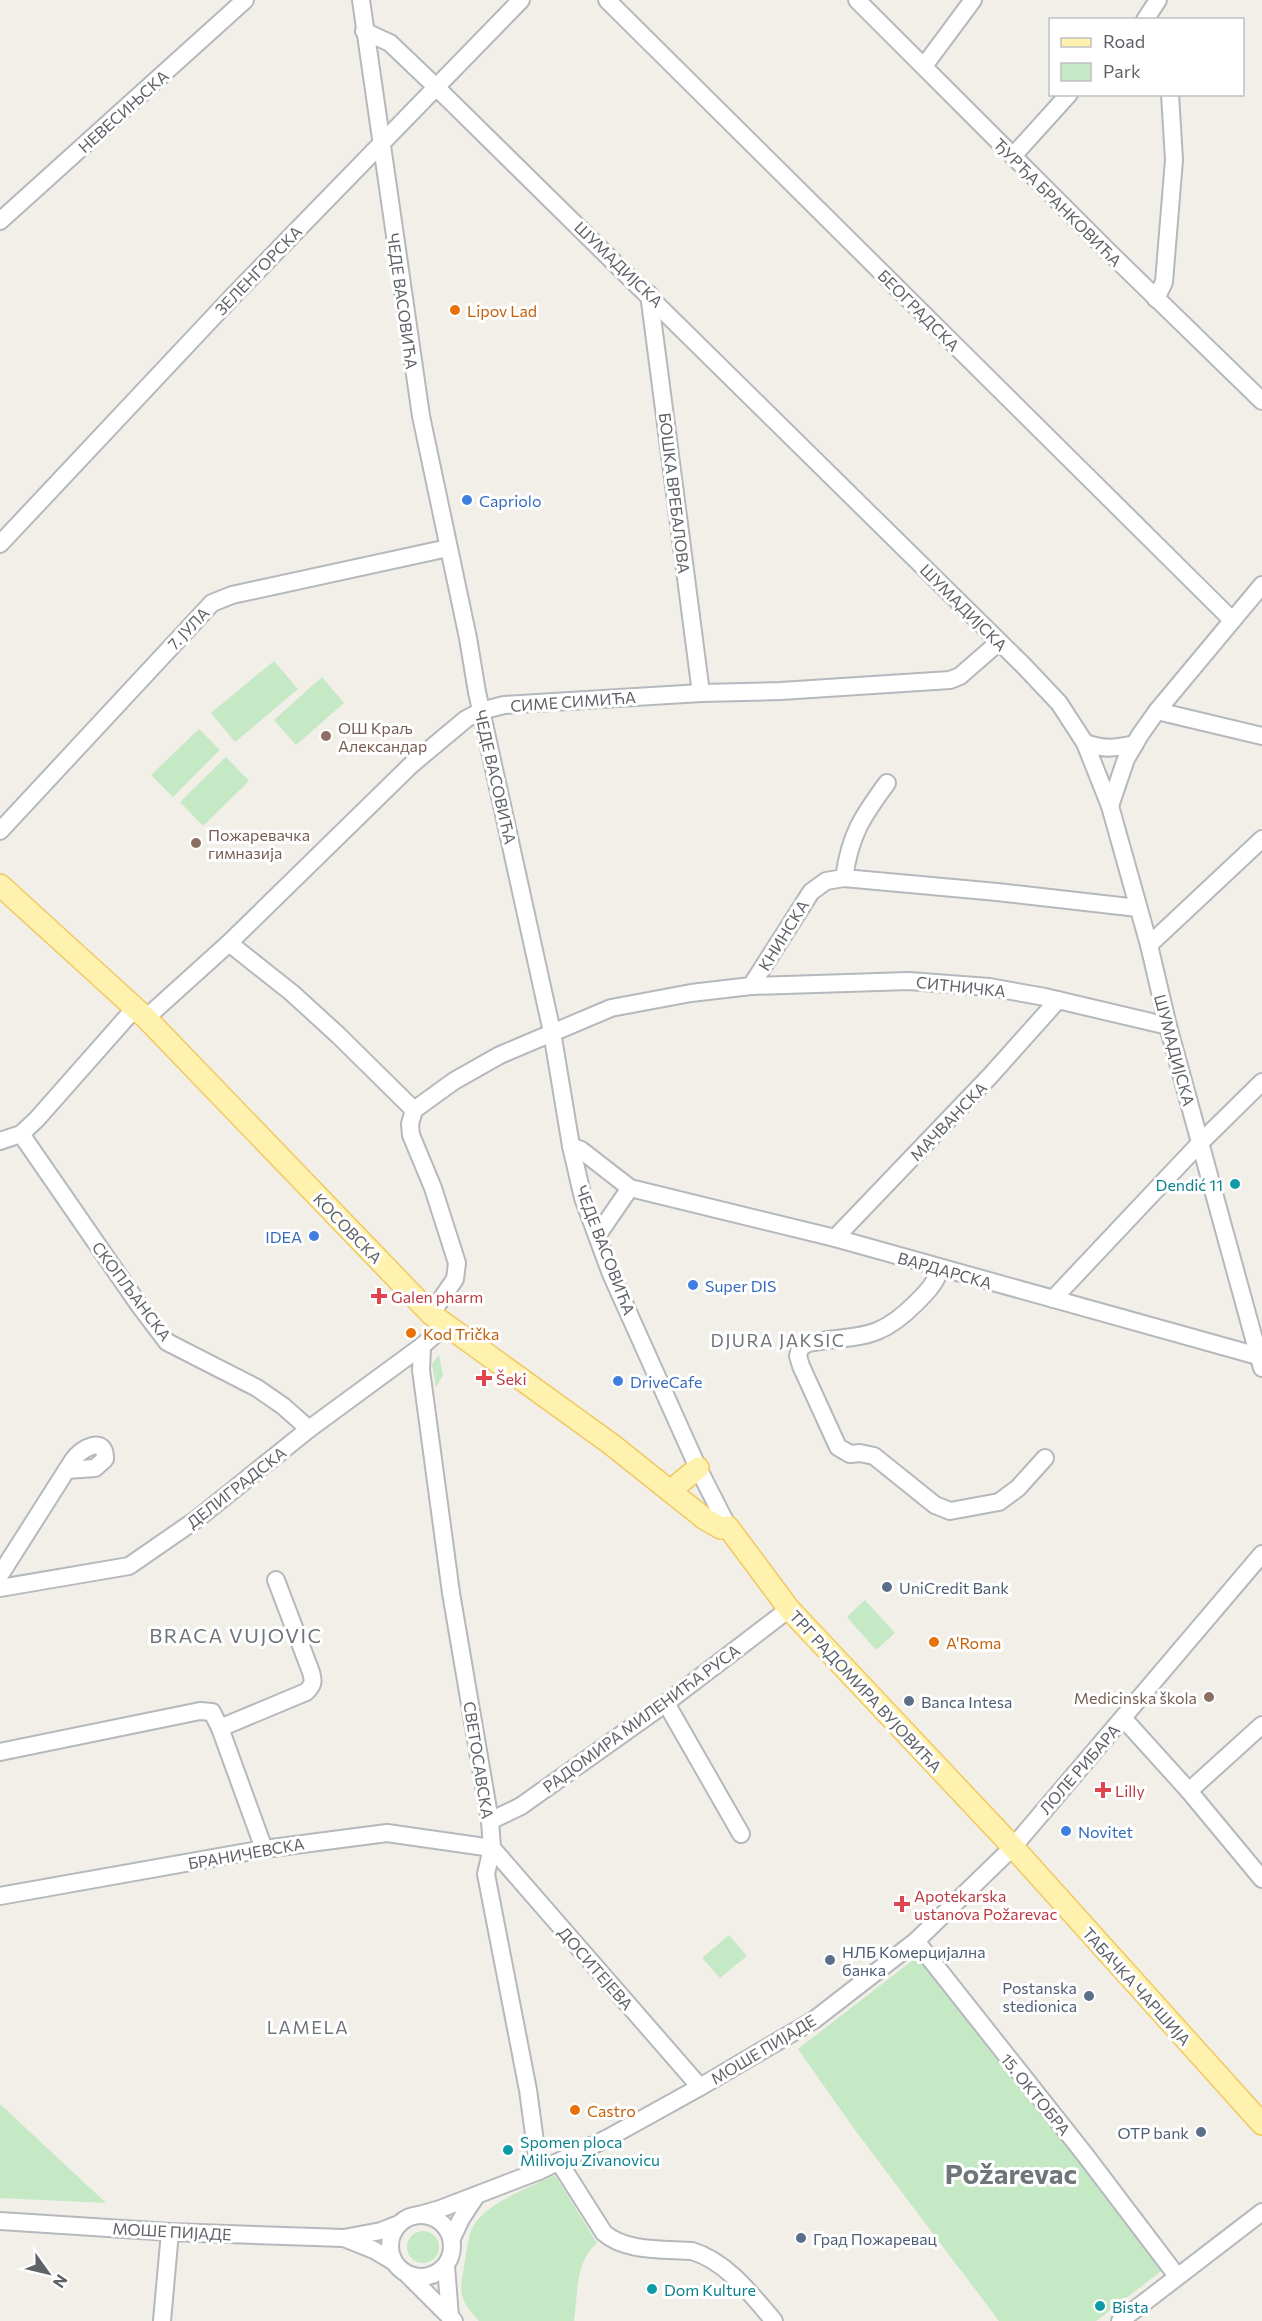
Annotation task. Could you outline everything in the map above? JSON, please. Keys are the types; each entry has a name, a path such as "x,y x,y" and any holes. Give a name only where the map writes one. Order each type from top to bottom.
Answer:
{"main road":[{"name":"КОСОВСКА","path":"0,885 140,1013 438,1320 611,1444 716,1526 728,1527"},
{"path":"670,1491 698,1467"},
{"name":"ТРГ РАДОМИРА ВУЈОВИЋА","path":"728,1527 789,1609 1013,1847"},
{"name":"ТАБАЧКА ЧАРШИЈА","path":"1013,1847 1262,2124"}],"street":[{"name":"НЕВЕСИЊСКА","path":"0,220 245,0"},
{"name":"ЧЕДЕ ВАСОВИЋА","path":"361,0 421,416 468,638 481,711 552,1032 571,1146 583,1198 611,1275 698,1467 728,1527"},
{"name":"ЗЕЛЕНГОРСКА","path":"2,537 381,145 435,86 521,0"},
{"name":"БЕОГРАДСКА","path":"607,0 1232,620"},
{"path":"924,66 973,0"},
{"path":"1146,18 1158,0"},
{"name":"ЂУРЂА БРАНКОВИЋА","path":"859,1 1156,299 1262,401"},
{"name":"ШУМАДИЈСКА","path":"364,31 390,43 435,86 649,294 1059,703 1085,743 1110,806 1260,1362"},
{"path":"1013,156 1067,96"},
{"path":"1156,299 1164,282 1174,160 1170,96"},
{"name":"БОШКА ВРЕБАЛОВА","path":"649,294 701,693"},
{"name":"7. ЈУЛА","path":"0,831 212,603 232,595 448,548"},
{"path":"1110,806 1126,759 1157,711 1262,585"},
{"name":"СИМЕ СИМИЋА","path":"21,1134 140,1013 229,943 411,765 452,730 481,711 497,706 950,680 960,676 999,642"},
{"path":"1157,711 1262,736"},
{"path":"1085,743 1112,749 1135,744"},
{"path":"887,783 867,810 851,841 844,878 1138,908"},
{"path":"1149,945 1262,839"},
{"name":"КНИНСКА","path":"414,1110 454,1081 500,1055 611,1008 691,993 751,986 811,892 826,881 844,878"},
{"path":"229,943 292,993 414,1110"},
{"name":"СИТНИЧКА","path":"751,986 909,981 989,987 1058,1000 1168,1026"},
{"name":"МАЧВАНСКА","path":"835,1238 991,1075 1058,1000"},
{"path":"1053,1299 1200,1143 1262,1082"},
{"name":"ДЕЛИГРАДСКА","path":"1,1582 129,1566 197,1519 309,1429 422,1346 438,1320 455,1279 457,1263 434,1188 411,1135 410,1124 414,1110"},
{"path":"0,1141 21,1134"},
{"name":"СКОПЉАНСКА","path":"21,1134 139,1305 167,1341 257,1388 309,1429"},
{"name":"ВАРДАРСКА","path":"571,1146 581,1150 630,1188 835,1238 1053,1299 1260,1362"},
{"path":"597,1236 630,1188"},
{"path":"940,1269 937,1279 920,1299 894,1323 881,1331 864,1336 808,1343 800,1348 798,1356 801,1366 838,1447 850,1454 860,1453 874,1456 935,1505 950,1511 999,1502 1018,1488 1045,1458"},
{"name":"СВЕТОСАВСКА","path":"422,1346 422,1379 451,1593 490,1821 492,1848 486,1874 528,2090 539,2171"},
{"path":"1,1582 67,1470"},
{"name":"ЛОЛЕ РИБАРА","path":"1013,1847 1262,1554"},
{"path":"220,1728 297,1696 312,1686 314,1681 276,1580"},
{"name":"РАДОМИРА МИЛЕНИЋА РУСА","path":"490,1821 521,1806 666,1703 789,1609"},
{"path":"666,1703 741,1834"},
{"path":"0,1752 200,1711 212,1712 220,1728 264,1849"},
{"path":"1123,1718 1189,1791 1262,1879"},
{"path":"1189,1791 1262,1725"},
{"name":"БРАНИЧЕВСКА","path":"0,1896 264,1849 387,1833 492,1848"},
{"name":"МОШЕ ПИЈАДЕ","path":"0,2221 170,2232 344,2238 381,2231 412,2216 476,2196 559,2162 700,2087 814,2020 916,1941 1013,1847"},
{"name":"ДОСИТЕЈЕВА","path":"492,1848 700,2087"},
{"name":"15. ОКТОБРА","path":"916,1941 1178,2276"},
{"path":"559,2162 604,2233 611,2240 622,2245 697,2253 713,2260 746,2290 774,2321"},
{"path":"407,2275 417,2278 428,2277 438,2273 446,2266 451,2258 452,2238 476,2196"},
{"path":"1120,2321 1262,2212"},
{"path":"420,2215 430,2216 440,2221 452,2238"},
{"path":"394,2262 391,2254 391,2238 399,2224"},
{"path":"162,2321 170,2232"},
{"name":"МОШЕ ПИЈАДЕ","path":"344,2238 374,2250 394,2262 452,2319"},
{"path":"446,2266 452,2319"}],"green space":[{"path":"274,661 298,689 235,742 211,713"},
{"path":"322,677 344,703 296,745 274,720"},
{"path":"199,729 220,750 173,797 151,775"},
{"path":"226,757 249,781 203,826 180,802"},
{"path":"439,1355 443,1375 436,1387 432,1364"},
{"path":"865,1600 895,1633 876,1650 847,1617"},
{"path":"729,1935 747,1956 720,1978 702,1958"},
{"path":"917,1957 1037,2102 1164,2269 1096,2321 999,2321 855,2130 798,2049"},
{"path":"0,2104 106,2203 0,2198"},
{"path":"555,2175 597,2243 590,2250 581,2268 574,2321 479,2321 462,2297 462,2277 471,2231 476,2222 495,2205"},
{"path":"423,2231 434,2236 439,2247 434,2258 423,2263 412,2258 407,2247 412,2236"}],"place":[{"name":"Lipov Lad","path":"455,310"},
{"name":"Capriolo","path":"467,500"},
{"name":"ОШ Краљ Александар","path":"326,736"},
{"name":"Пожаревачка гимназија","path":"196,843"},
{"name":"Dendić 11","path":"1235,1184"},
{"name":"IDEA","path":"314,1236"},
{"name":"Super DIS","path":"693,1285"},
{"name":"Galen pharm","path":"379,1296"},
{"name":"Kod Trička","path":"411,1333"},
{"name":"Šeki","path":"484,1378"},
{"name":"DriveCafe","path":"618,1381"},
{"name":"UniCredit Bank","path":"887,1587"},
{"name":"A'Roma","path":"934,1642"},
{"name":"Medicinska škola","path":"1209,1697"},
{"name":"Banca Intesa","path":"909,1701"},
{"name":"Lilly","path":"1103,1790"},
{"name":"Novitet","path":"1066,1831"},
{"name":"Apotekarska ustanova Požarevac","path":"902,1904"},
{"name":"НЛБ Комерцијална банка","path":"830,1960"},
{"name":"Postanska stedionica","path":"1089,1996"},
{"name":"Castro","path":"575,2110"},
{"name":"OTP bank","path":"1201,2132"},
{"name":"Spomen ploca Milivoju Zivanovicu","path":"508,2150"},
{"name":"Град Пожаревац","path":"801,2238"},
{"name":"Dom Kulture","path":"652,2289"},
{"name":"Bista","path":"1100,2306"}],"district":[{"name":"DJURA JAKSIC","path":"778,1340"},
{"name":"BRACA VUJOVIC","path":"236,1635"},
{"name":"LAMELA","path":"308,2027"},
{"name":"Požarevac","path":"1011,2173"}]}
